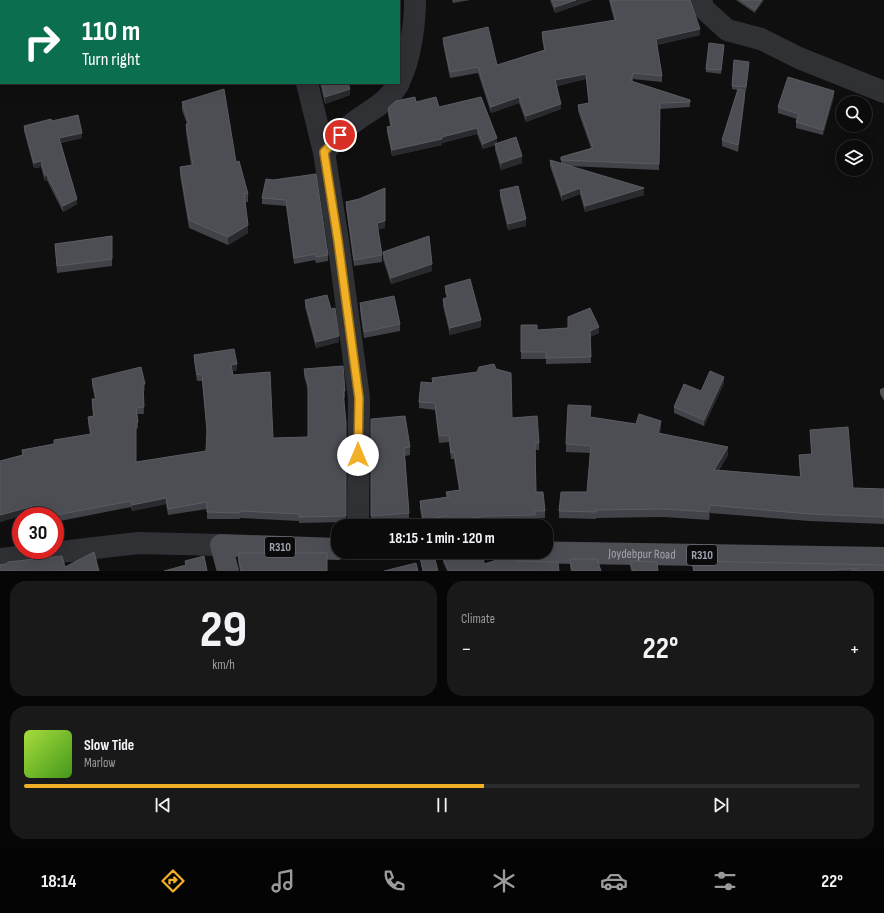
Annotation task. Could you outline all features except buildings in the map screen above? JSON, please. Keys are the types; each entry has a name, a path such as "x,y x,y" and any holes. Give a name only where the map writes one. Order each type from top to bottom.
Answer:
{"main road":[{"name":"R310","path":"221,545 331,549"},
{"path":"221,545 228,571"},
{"name":"Joydebpur Road","path":"553,553 884,558"}],"street":[{"path":"400,81 415,16 415,0"},
{"path":"701,0 704,9 727,30 761,39 799,58 884,92"},
{"path":"307,84 324,152 338,241 359,398 358,519"},
{"path":"324,152 348,127 372,112 392,95 398,84"},
{"path":"0,559 138,543 221,545"}],"route":[{"path":"340,135 324,152 338,241 359,398 358,455"}]}
